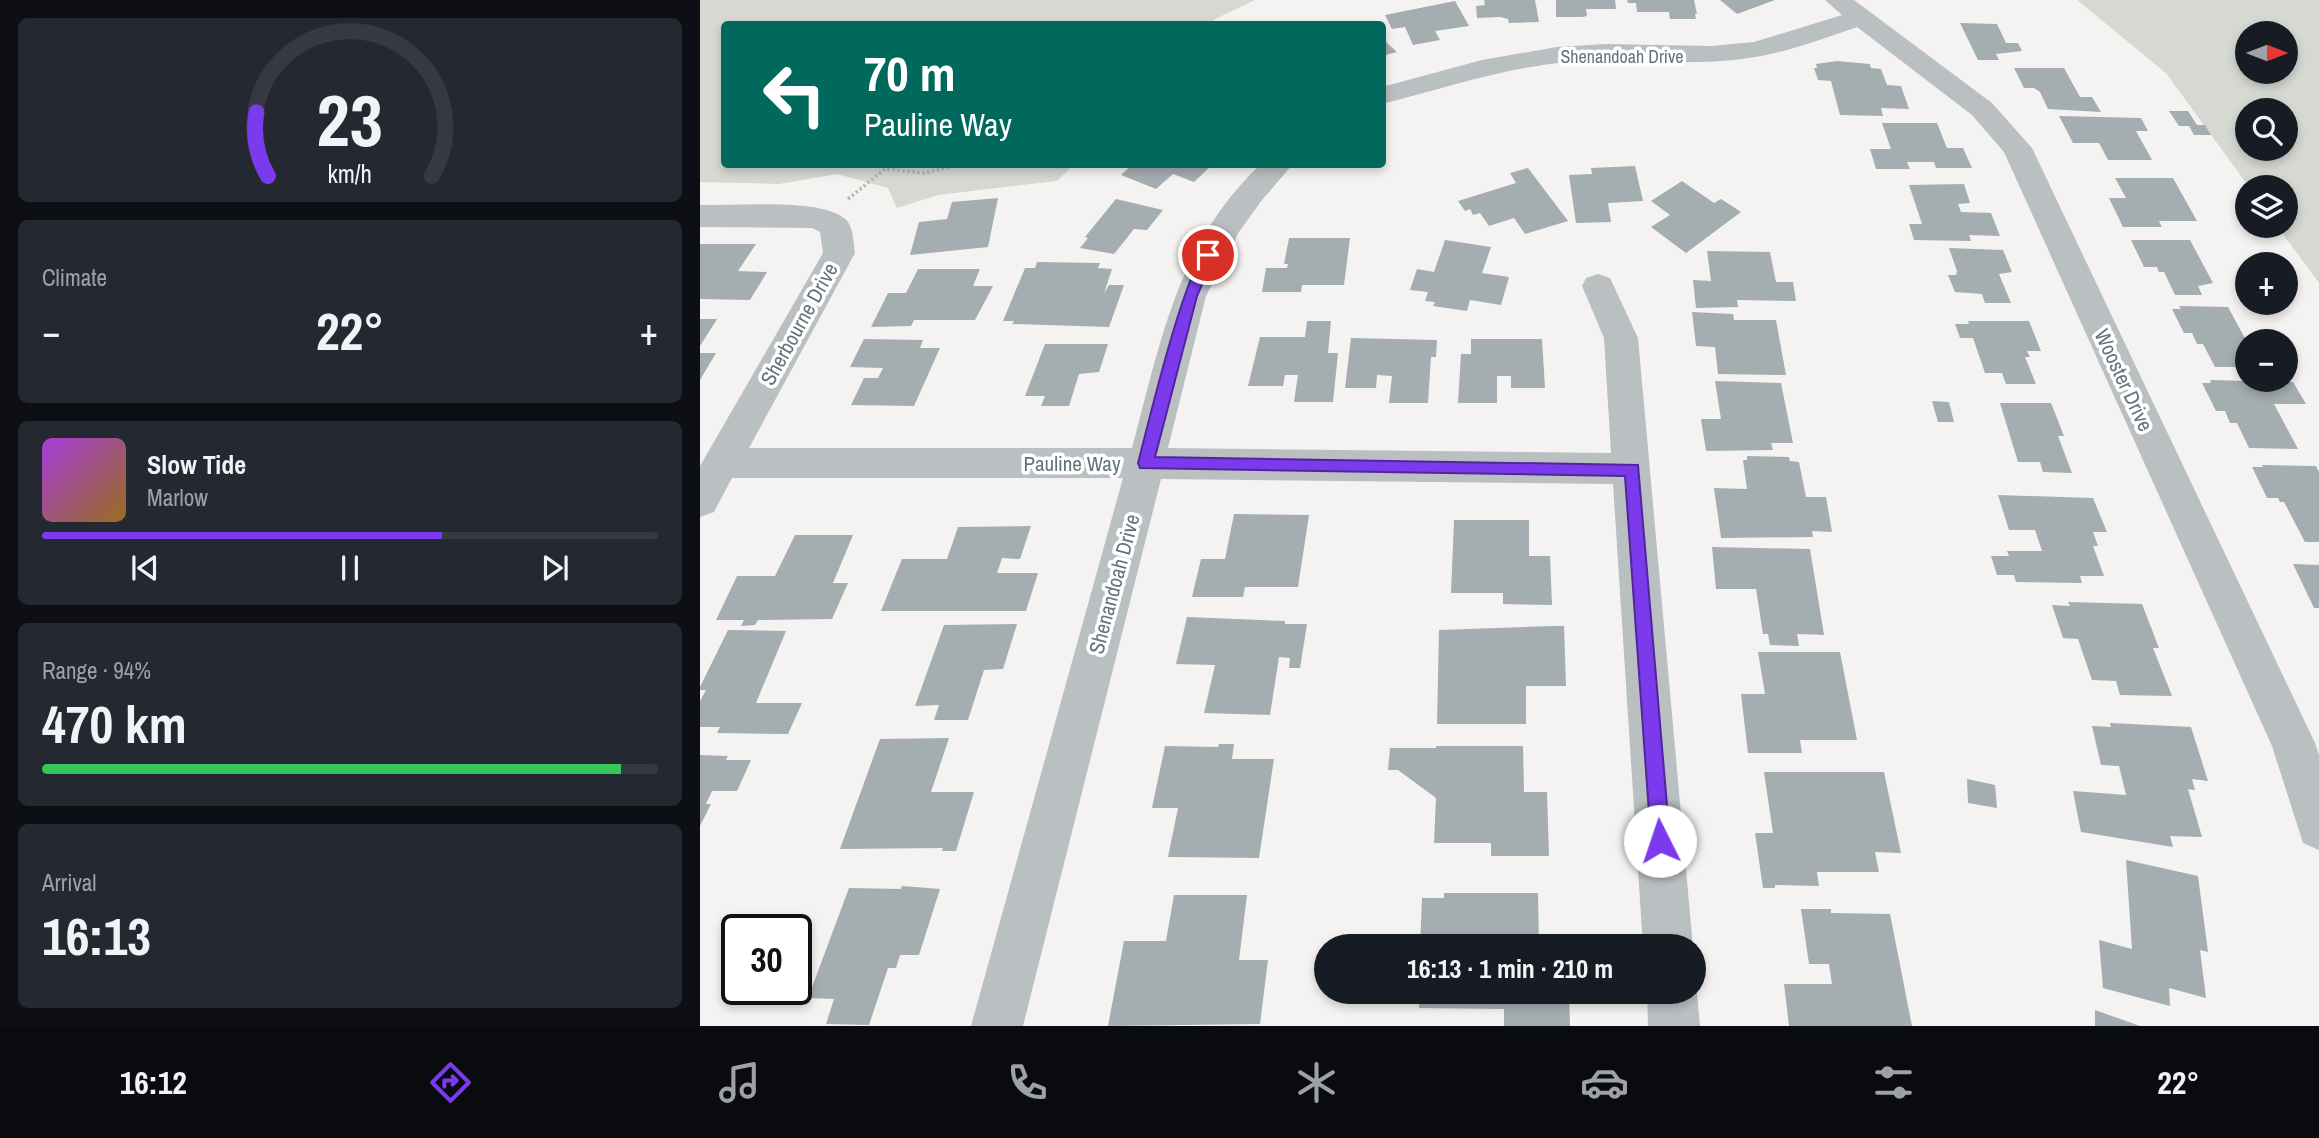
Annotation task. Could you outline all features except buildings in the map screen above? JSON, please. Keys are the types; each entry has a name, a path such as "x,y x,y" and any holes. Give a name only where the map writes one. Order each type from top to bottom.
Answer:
{"street":[{"name":"Shenandoah Drive","path":"1386,95 1461,71 1508,61 1587,53 1688,56 1756,49 1850,8"},
{"name":"Wooster Drive","path":"1850,8 1982,109 2017,148 2293,743 2319,827"},
{"name":"Shenandoah Drive","path":"997,1026 1190,296 1208,255 1257,183 1274,168"},
{"path":"700,216 822,219"},
{"name":"Sherbourne Drive","path":"700,501 839,253 835,226 822,219"},
{"path":"1598,286 1621,338 1667,934"},
{"name":"Pauline Way","path":"721,463 1146,463 1632,470"},
{"path":"1673,1004 1674,1026"}],"path":[{"path":"822,219 885,169 923,173 947,168"}],"shaded area":[{"path":"700,0 1255,0 1213,21 721,21 721,168 1070,168 1057,181 938,195 897,208 888,188 837,174 779,184 700,182"},
{"path":"2077,0 2319,0 2319,283 2286,238 2298,238 2298,175 2240,175 2166,73"}],"route":[{"path":"1208,255 1190,296 1146,463 1632,470 1660,841"}]}
